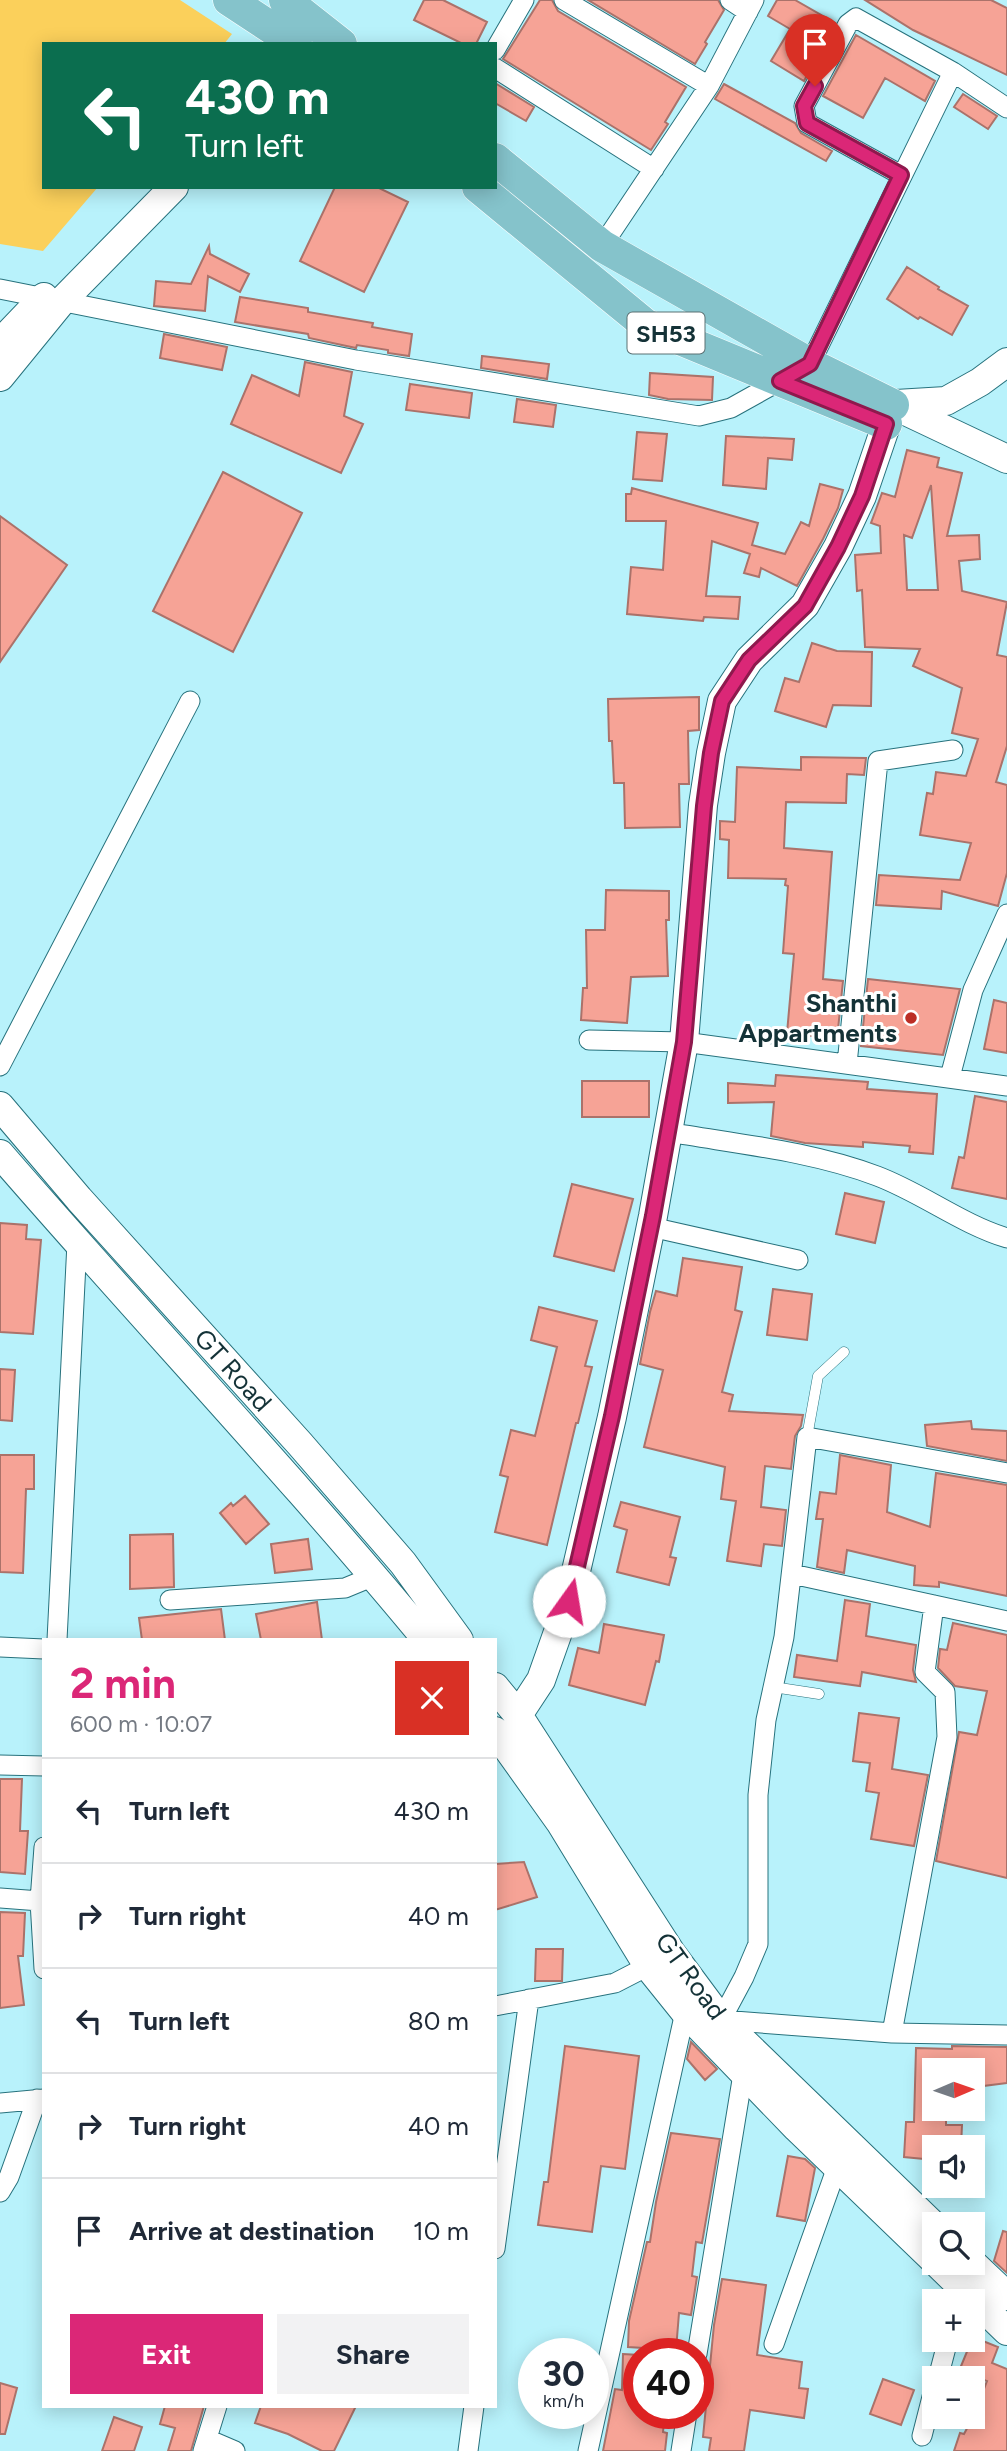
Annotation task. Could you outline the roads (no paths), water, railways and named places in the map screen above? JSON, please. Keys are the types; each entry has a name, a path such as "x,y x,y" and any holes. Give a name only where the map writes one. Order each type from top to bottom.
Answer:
{"main road":[{"path":"229,0 309,38"},
{"path":"285,0 309,38"},
{"name":"SH53","path":"497,161 602,246 810,364 890,414"},
{"path":"0,377 53,299 148,189"},
{"path":"0,343 53,299 172,189"},
{"name":"SH53","path":"480,189 646,325 780,381 890,414"},
{"path":"890,414 946,401 980,382 1007,362"},
{"path":"890,414 1007,459"},
{"path":"890,414 862,496 838,547 805,606 749,660 722,701 704,806 684,1042 651,1227 612,1416 569,1601 541,1680 506,1723 560,1822 648,1966 743,2074 922,2248"},
{"name":"GT Road","path":"0,1106 394,1553 458,1638"},
{"path":"0,1154 76,1243 374,1576 425,1638"},
{"name":"GT Road","path":"497,1693 506,1723 721,2020 922,2214"},
{"path":"964,2284 1007,2296"},
{"path":"964,2284 1007,2331"}],"street":[{"path":"497,47 524,0"},
{"path":"564,0 709,86"},
{"path":"602,246 709,86 751,6 730,0"},
{"path":"901,175 807,123 804,106 848,24 856,18 953,72 1007,108"},
{"path":"497,69 654,169"},
{"path":"0,289 356,360 699,416 731,408 810,364 953,72"},
{"path":"0,1066 190,701"},
{"path":"847,1063 878,761 953,750"},
{"path":"950,1077 973,990 1007,914"},
{"path":"589,1040 684,1042 1007,1086"},
{"path":"668,1132 812,1157 878,1176 984,1231 1007,1238"},
{"path":"651,1227 798,1259"},
{"path":"57,1638 76,1243"},
{"path":"1007,1473 807,1437 784,1637 766,1720 758,1795 758,1944 744,1978 721,2020 892,2033 1007,2035"},
{"path":"792,1574 1007,1621"},
{"path":"170,1600 345,1588 374,1576"},
{"path":"892,2033 947,1737 945,1692 925,1672 934,1605"},
{"path":"0,1647 42,1649"},
{"path":"0,1765 42,1766"},
{"path":"42,1874 42,1935"},
{"path":"0,1898 40,1901"},
{"path":"497,2006 615,1983 648,1966"},
{"path":"497,2234 529,1999"},
{"path":"588,2451 685,2011"},
{"path":"700,2338 743,2074"},
{"path":"0,2103 40,2099 9,2177 0,2192"},
{"path":"774,2344 838,2167"},
{"path":"217,2408 205,2445 235,2451"},
{"path":"468,2451 474,2408"},
{"path":"681,2451 684,2429"},
{"path":"922,2436 924,2429"}],"lane":[{"path":"807,1437 818,1376 844,1352"},
{"path":"774,1687 819,1694"}],"place":[{"name":"Shanthi Appartments","path":"911,1018"}]}
